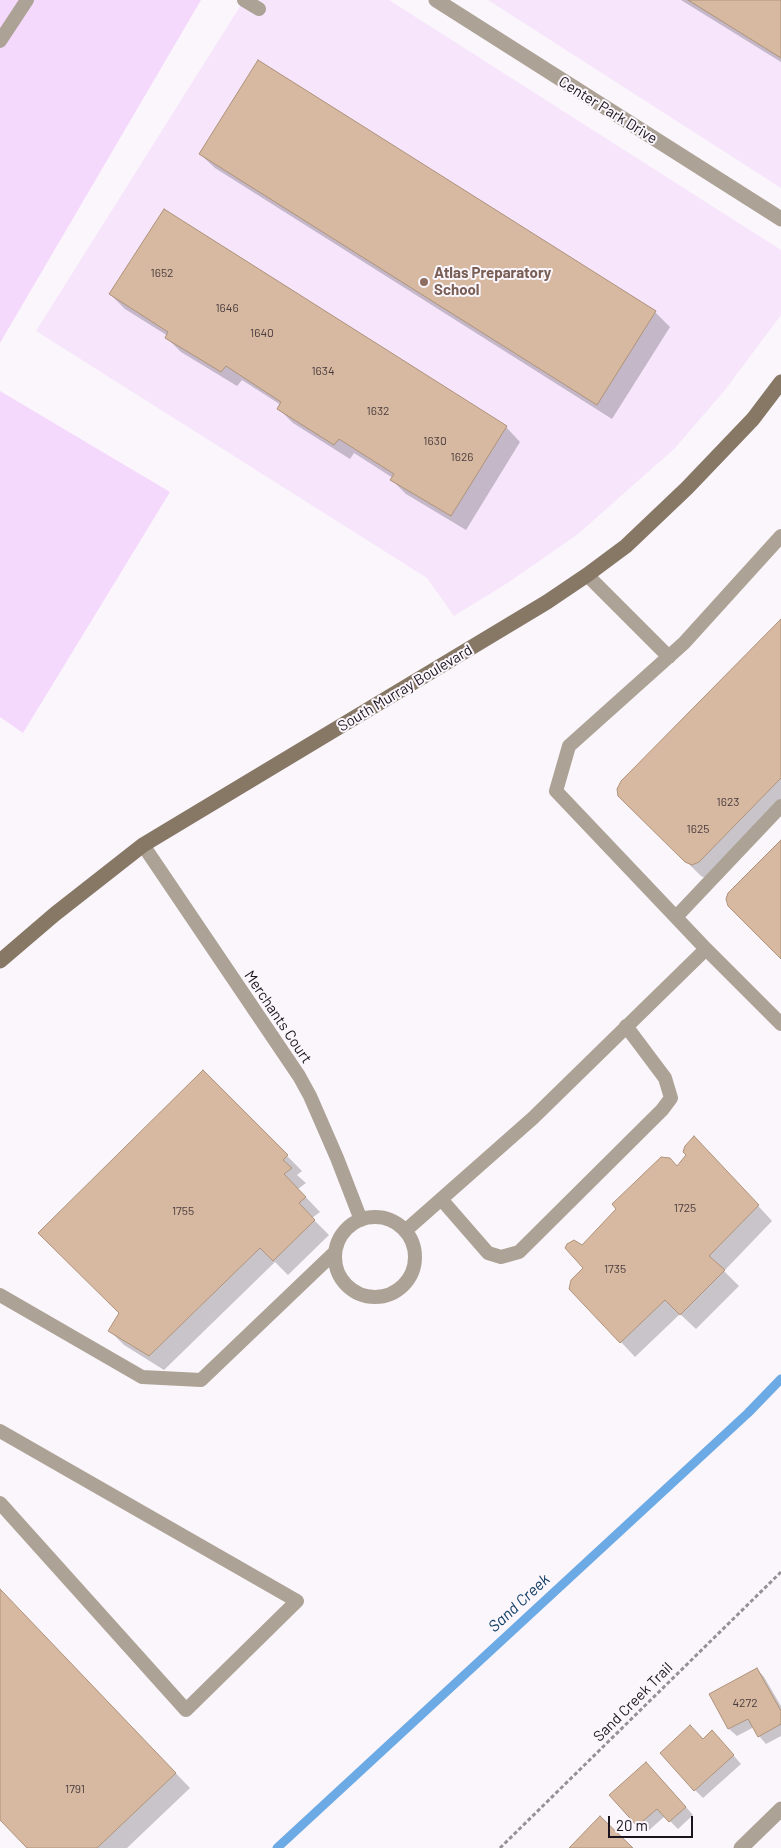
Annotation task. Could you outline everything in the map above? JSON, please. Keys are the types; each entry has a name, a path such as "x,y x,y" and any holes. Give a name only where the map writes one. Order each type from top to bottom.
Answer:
{"main road":[{"name":"South Murray Boulevard","path":"0,961 70,902 143,845 539,607 587,575 626,546 687,488 753,419 781,382"}],"street":[{"name":"Center Park Drive","path":"436,0 781,219"},
{"path":"741,1848 781,1809"}],"lane":[{"path":"0,41 27,0"},
{"path":"244,0 259,9"},
{"path":"781,536 684,643 570,746 556,791 706,949 781,1024"},
{"path":"587,575 668,657"},
{"path":"676,917 781,806"},
{"name":"Merchants Court","path":"143,845 245,999 299,1076 310,1096 337,1158 361,1220"},
{"path":"405,1231 533,1118 706,949"},
{"path":"441,1199 488,1253 501,1257 519,1252 662,1110 671,1098 665,1078 626,1026"},
{"path":"371,1217 385,1218 398,1224 405,1231 413,1244 414,1267 408,1280 398,1291 389,1295 369,1298 353,1292 339,1277 334,1263 334,1252 339,1238 355,1222 371,1217"},
{"path":"0,1295 142,1377 201,1380 334,1252"},
{"path":"0,1431 298,1601 186,1710 0,1503"}],"path":[{"name":"Sand Creek Trail","path":"500,1848 781,1572"}],"shaded area":[{"path":"0,0 201,0 0,343"},
{"name":"Atlas Preparatory School","path":"244,0 389,0 781,250 781,315 725,390 674,449 578,534 509,582 454,616 427,578 36,331"},
{"path":"488,0 781,0 781,188"},
{"path":"0,391 170,492 23,733 0,717"}],"building":[{"path":"688,0 781,0 781,58"},
{"path":"258,60 656,311 597,405 199,154"},
{"path":"164,209 507,426 451,516 390,480 394,474 339,439 334,445 277,409 281,402 226,366 221,372 165,338 168,332 109,294"},
{"path":"781,619 781,778 699,862 692,865 685,862 618,796 617,789 621,781"},
{"path":"781,840 781,959 728,906 726,899 728,893"},
{"path":"203,1070 288,1155 283,1160 292,1168 284,1174 306,1197 299,1203 315,1220 273,1261 260,1248 149,1356 108,1331 119,1313 38,1233"},
{"path":"694,1136 759,1205 709,1256 725,1270 680,1315 665,1300 620,1343 569,1289 571,1280 583,1268 565,1248 567,1244 574,1240 582,1245 616,1209 612,1204 661,1157 670,1158 677,1166 686,1155 683,1152 685,1146"},
{"path":"0,1589 176,1773 97,1848 27,1848 0,1820"},
{"path":"757,1668 781,1711 781,1724 758,1737 748,1719 728,1729 709,1694"},
{"path":"690,1725 703,1739 712,1730 734,1755 694,1791 660,1753"},
{"path":"646,1762 686,1807 669,1822 657,1809 637,1826 609,1795"},
{"path":"600,1816 633,1848 569,1848"}],"waterway":[{"name":"Sand Creek","path":"277,1848 748,1413 781,1379"}],"place":[{"name":"Atlas Preparatory School","path":"424,282"}]}
